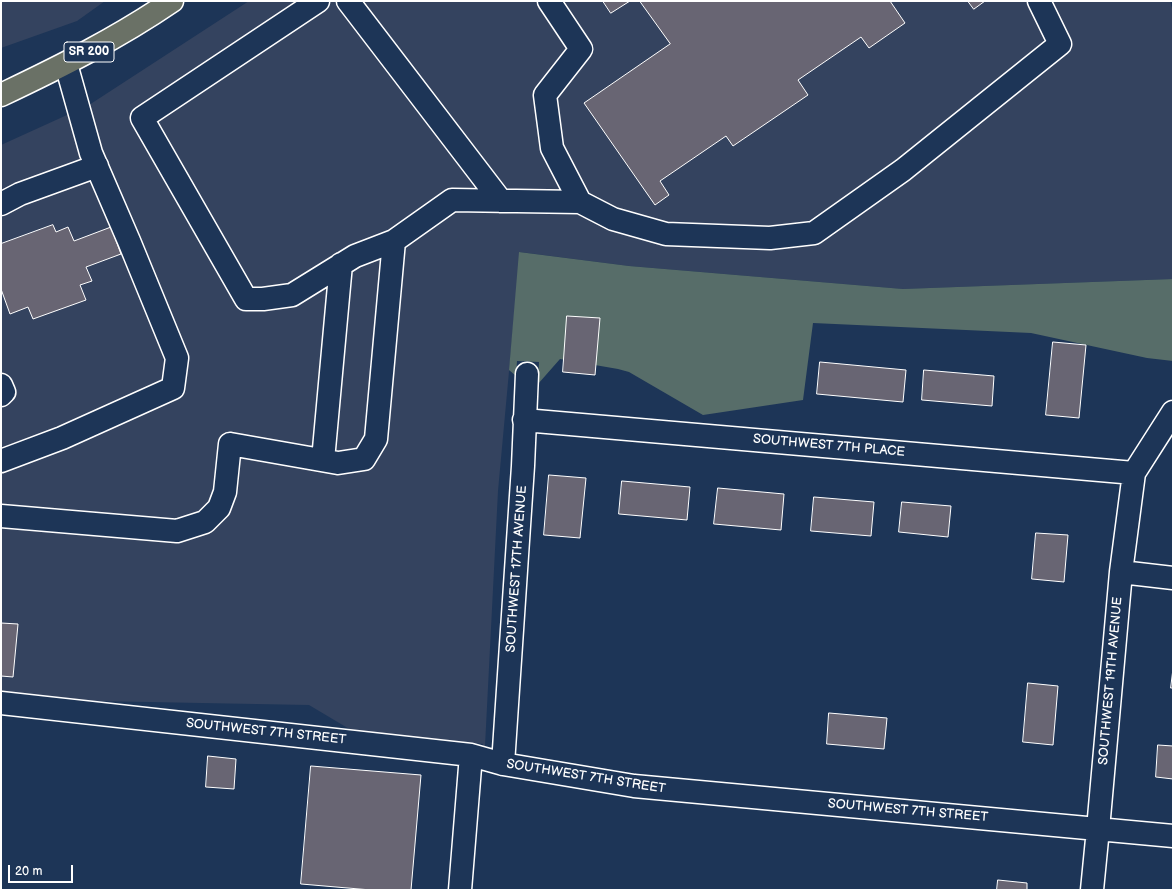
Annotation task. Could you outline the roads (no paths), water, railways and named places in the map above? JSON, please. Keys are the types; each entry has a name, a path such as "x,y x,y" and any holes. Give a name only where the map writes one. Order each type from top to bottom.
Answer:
{"main road":[{"name":"SR 200","path":"1,95 66,64 141,22 172,1"}],"street":[{"path":"318,1 142,118 246,299 263,299 292,295 354,256 394,241 452,200 580,202 613,219 666,234 770,238 814,233 903,170 1060,44 1038,1"},
{"path":"348,1 501,201"},
{"path":"549,1 581,49 545,95 552,148 580,202"},
{"path":"1,462 62,438 173,388 177,358 91,153 66,64"},
{"path":"1,204 20,194 97,166"},
{"path":"1,516 177,531 205,522 219,508 225,492 230,444 338,463 364,459 376,439 394,241"},
{"path":"323,460 342,264"},
{"name":"SOUTHWEST 17TH AVENUE","path":"503,764 523,466 527,374"},
{"path":"1,385 4,392 1,395"},
{"path":"1134,473 1173,412"},
{"name":"SOUTHWEST 7TH PLACE","path":"524,420 1134,473"},
{"name":"SOUTHWEST 19TH AVENUE","path":"1092,890 1121,572 1134,473"},
{"path":"1121,572 1173,578"},
{"name":"SOUTHWEST 7TH STREET","path":"1,703 471,755 503,764 634,786 1173,836"},
{"path":"460,890 471,755"}]}
